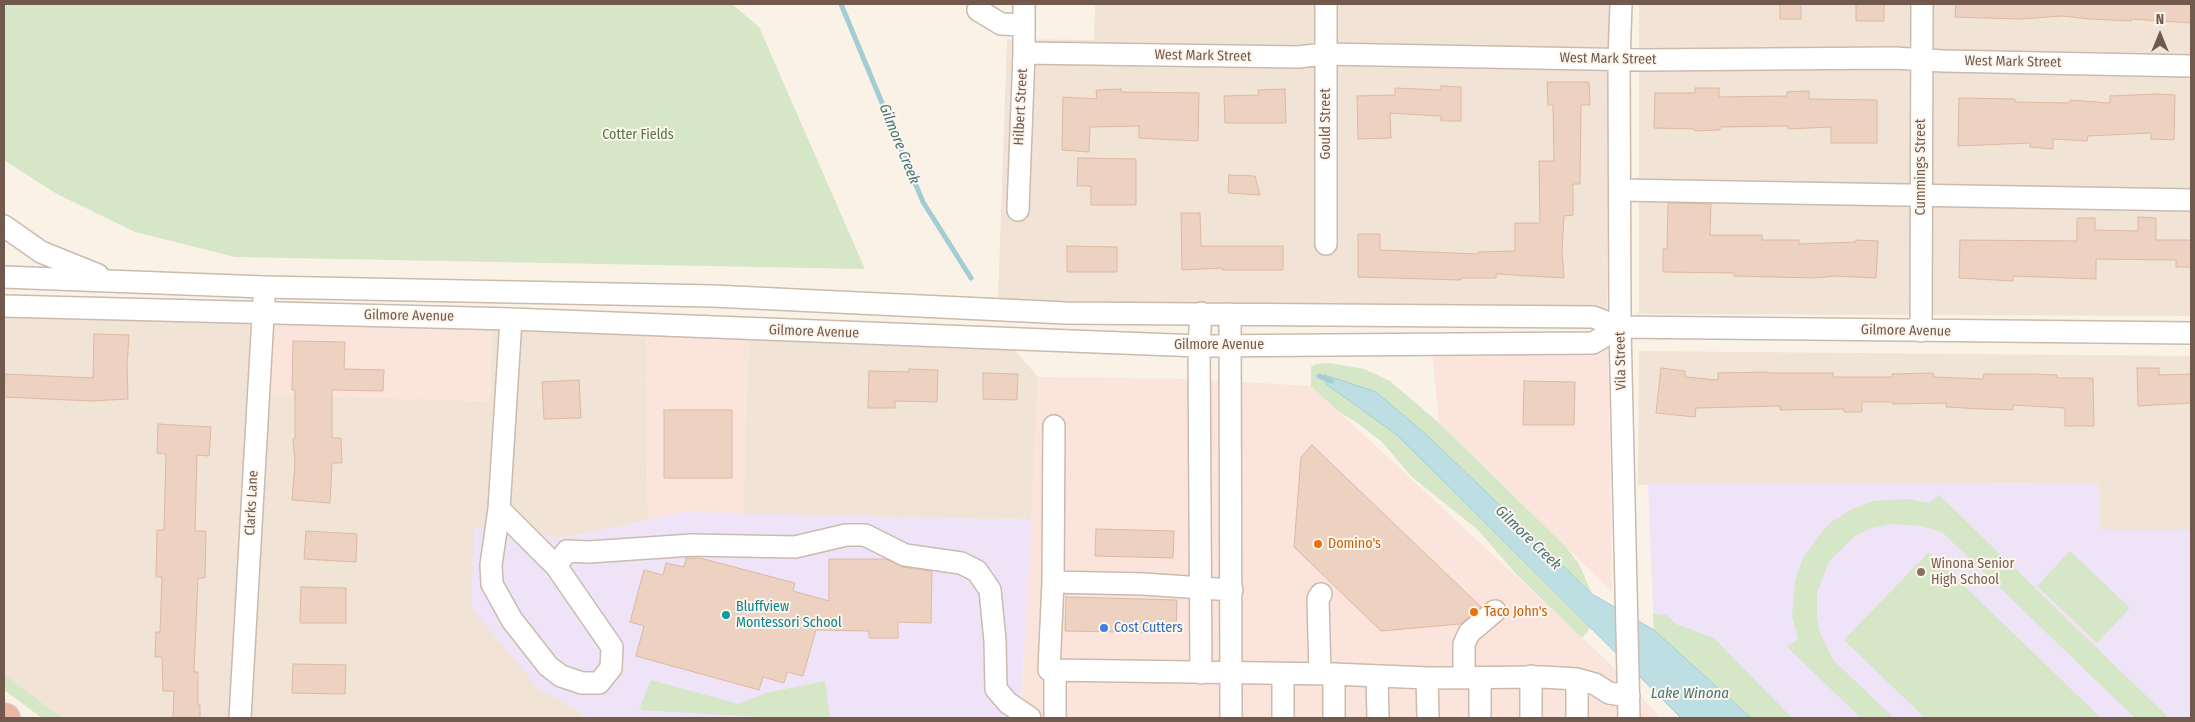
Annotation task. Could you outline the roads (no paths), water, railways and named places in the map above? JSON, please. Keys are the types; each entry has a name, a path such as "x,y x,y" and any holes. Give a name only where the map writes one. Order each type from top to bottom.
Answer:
{"street":[{"name":"Hilbert Street","path":"1018,210 1024,4"},
{"name":"Gould Street","path":"1326,4 1326,244"},
{"name":"Vila Street","path":"1621,4 1619,60 1620,328 1630,694 1629,718"},
{"name":"Cummings Street","path":"1921,331 1922,4"},
{"path":"978,10 1001,24 1024,25"},
{"name":"West Mark Street","path":"1024,53 1298,57 1325,54 1619,60 1921,59 2191,66"},
{"path":"1620,190 2191,200"},
{"path":"4,226 41,252 115,281"},
{"name":"Gilmore Avenue","path":"4,277 264,287 713,296 1066,313 1593,318 1620,328 2191,333"},
{"name":"Clarks Lane","path":"240,718 264,287"},
{"name":"Gilmore Avenue","path":"4,306 511,319 1199,346 1593,343 1620,328"},
{"path":"1201,313 1199,346 1201,673"},
{"path":"1230,314 1231,718"},
{"path":"499,509 556,566 612,647 611,668 600,683 582,683 561,676 548,666 512,620 492,584 490,565 499,509 511,319"},
{"path":"1054,426 1053,582 1049,670 1327,674 1427,678 1531,676 1577,679 1595,684 1609,692 1630,694"},
{"path":"556,566 567,551 589,552 692,545 795,547 846,535 864,535 905,555 961,563 977,571 990,590 995,641 996,689 1008,703 1030,718"},
{"path":"1053,582 1232,590"},
{"path":"1321,594 1318,599 1334,718"},
{"path":"1480,718 1464,644 1466,638 1476,626 1495,611"},
{"path":"1055,670 1055,718"},
{"path":"1283,674 1284,718"},
{"path":"1377,676 1378,718"},
{"path":"1531,676 1531,718"},
{"path":"1427,678 1428,718"},
{"path":"1577,679 1577,718"}],"water":[{"name":"Lake Winona","path":"1325,375 1376,392 1429,437 1592,594 1654,630 1751,718 1681,718 1397,435 1326,384"}],"waterway":[{"name":"Gilmore Creek","path":"841,4 923,202 971,278"},
{"name":"Gilmore Creek","path":"1319,376 1331,381"}],"place":[{"name":"Domino's","path":"1318,544"},
{"name":"Winona Senior High School","path":"1921,572"},
{"name":"Taco John's","path":"1474,612"},
{"name":"Bluffview Montessori School","path":"726,615"},
{"name":"Cost Cutters","path":"1104,628"}],"park label":[{"name":"Cotter Fields","path":"638,135"}]}
